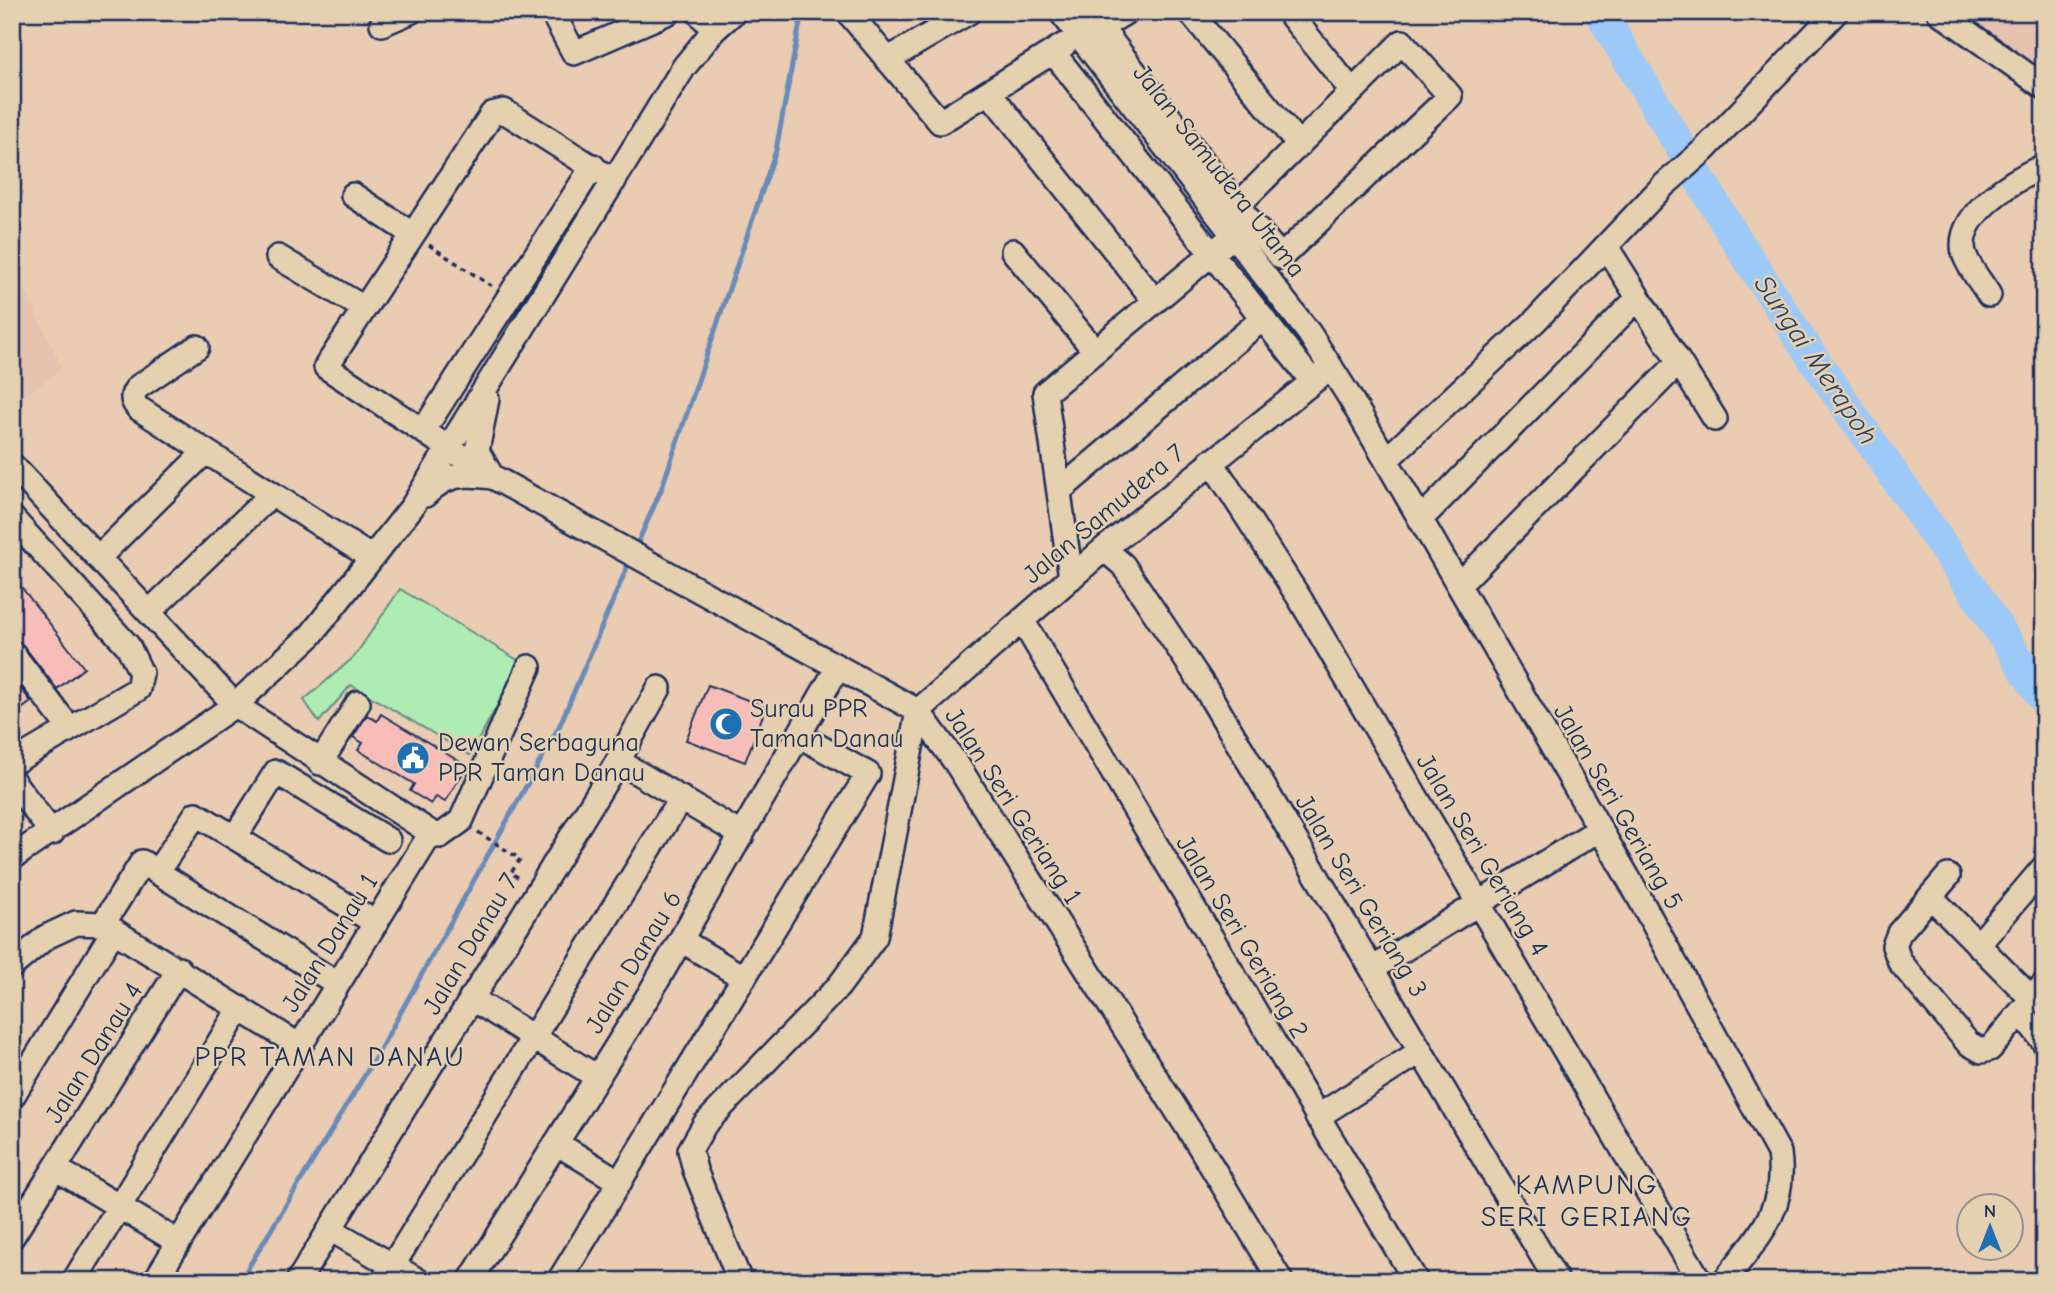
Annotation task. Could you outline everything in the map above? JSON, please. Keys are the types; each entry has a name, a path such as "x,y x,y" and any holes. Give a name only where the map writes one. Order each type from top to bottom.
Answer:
{"street":[{"path":"382,24 410,12"},
{"path":"552,12 574,53 669,12"},
{"path":"698,12 714,30"},
{"path":"12,858 235,705 311,635 412,507 684,67 714,30 734,12"},
{"path":"848,12 940,122 1053,52 1089,25 1126,12"},
{"path":"887,60 969,12"},
{"name":"Jalan Samudera Utama","path":"1061,12 1089,25 1281,257 1450,96 1402,42 1352,91"},
{"path":"1190,12 1299,145"},
{"path":"1237,206 1352,91 1288,12"},
{"path":"1386,460 1471,383 1607,248 1664,186 1704,150 1836,12"},
{"path":"1939,12 2044,87"},
{"name":"Jalan Samudera Utama","path":"1089,25 1233,236 1309,333 1331,367"},
{"path":"1053,52 1261,320 1312,381"},
{"path":"989,92 1155,301"},
{"path":"278,257 364,308 492,114 504,111 614,181"},
{"path":"423,431 593,166"},
{"path":"1989,295 1965,254 1965,239 1972,220 1999,191 2044,166"},
{"path":"353,194 412,234"},
{"path":"1071,578 1045,393 1233,236"},
{"path":"1607,248 1715,419"},
{"path":"1013,251 1095,351"},
{"path":"1421,519 1638,299"},
{"path":"507,301 527,318"},
{"name":"Jalan Seri Geriang 1","path":"364,308 326,367 493,477 918,711 956,763 1200,1147 1281,1281"},
{"path":"1059,491 1261,320"},
{"path":"197,346 138,387 132,394 132,401 138,408 205,452 372,558"},
{"path":"1459,585 1678,363"},
{"name":"Jalan Samudera 7","path":"918,711 1104,549 1331,367"},
{"name":"Jalan Seri Geriang 5","path":"1331,367 1600,829 1779,1153 1783,1179 1770,1220 1724,1281"},
{"path":"491,382 477,451 493,477"},
{"path":"99,558 205,452"},
{"name":"Jalan Seri Geriang 4","path":"1211,461 1300,600 1700,1281"},
{"path":"12,465 235,705 430,833 440,836 461,821 529,667"},
{"path":"412,507 438,481 467,474 493,477"},
{"path":"149,612 272,494"},
{"path":"12,518 128,646 141,673 138,689 12,763"},
{"name":"Jalan Seri Geriang 3","path":"1104,549 1123,565 1208,691 1557,1281"},
{"name":"Jalan Seri Geriang 2","path":"1022,620 1416,1281"},
{"path":"12,653 70,729"},
{"name":"Jalan Danau 6","path":"470,1281 681,940 838,667"},
{"path":"270,674 265,700 274,731"},
{"name":"Jalan Danau 7","path":"298,1281 618,761 659,688"},
{"path":"320,763 358,703"},
{"path":"740,1281 695,1170 690,1150 705,1124 839,986 874,937 918,711"},
{"path":"559,1281 868,774 800,736"},
{"path":"618,761 743,835"},
{"path":"235,837 276,772 388,840"},
{"path":"12,780 52,833"},
{"path":"387,1273 681,798"},
{"path":"158,872 196,814 376,923"},
{"path":"1372,969 1477,902 1600,829"},
{"name":"Jalan Danau 1","path":"155,1281 430,833"},
{"path":"12,1097 109,927 142,862 338,984"},
{"path":"1978,945 2044,867"},
{"path":"1948,876 1899,933 1894,946 1900,962 1968,1043 1982,1051 1990,1049 2000,1040 2032,998"},
{"path":"1931,897 2032,998 2044,1042"},
{"path":"12,967 46,937 76,923 109,927 300,1046"},
{"path":"681,940 744,978"},
{"name":"Jalan Danau 4","path":"16,1222 55,1168 179,969"},
{"path":"471,998 597,1077"},
{"path":"74,1281 240,1008"},
{"path":"1317,1117 1421,1051"},
{"path":"556,1143 620,1182"},
{"path":"55,1168 178,1242"},
{"path":"330,1229 387,1273 419,1281"}],"path":[{"path":"412,234 507,301"},
{"path":"471,827 520,859 511,873"}],"shaded area":[{"path":"1949,12 2044,12 2044,77"},
{"path":"12,263 62,368 12,406"}],"green space":[{"path":"400,589 521,662 470,755 351,685 319,722 304,700 354,657"}],"building":[{"path":"12,575 84,668 57,689 23,645 12,639"},
{"path":"12,676 31,702 12,716"},
{"name":"Surau PPR Taman Danau","path":"708,685 766,707 745,762 686,740"},
{"name":"Dewan Serbaguna PPR Taman Danau","path":"381,714 467,766 445,802 436,797 431,804 410,791 414,784 358,750 363,743 353,737 367,715 377,721"}],"waterway":[{"path":"635,549 661,490 776,150 802,12"},
{"name":"Sungai Merapoh","path":"1600,12 1730,230 1804,345 1982,603 2044,700"},
{"path":"240,1281 377,1055 559,727 631,558"}],"place":[{"name":"Surau PPR Taman Danau","path":"726,724"},
{"name":"Dewan Serbaguna PPR Taman Danau","path":"413,758"}],"district":[{"name":"PPR TAMAN DANAU","path":"330,1057"},
{"name":"KAMPUNG SERI GERIANG","path":"1587,1201"}]}
